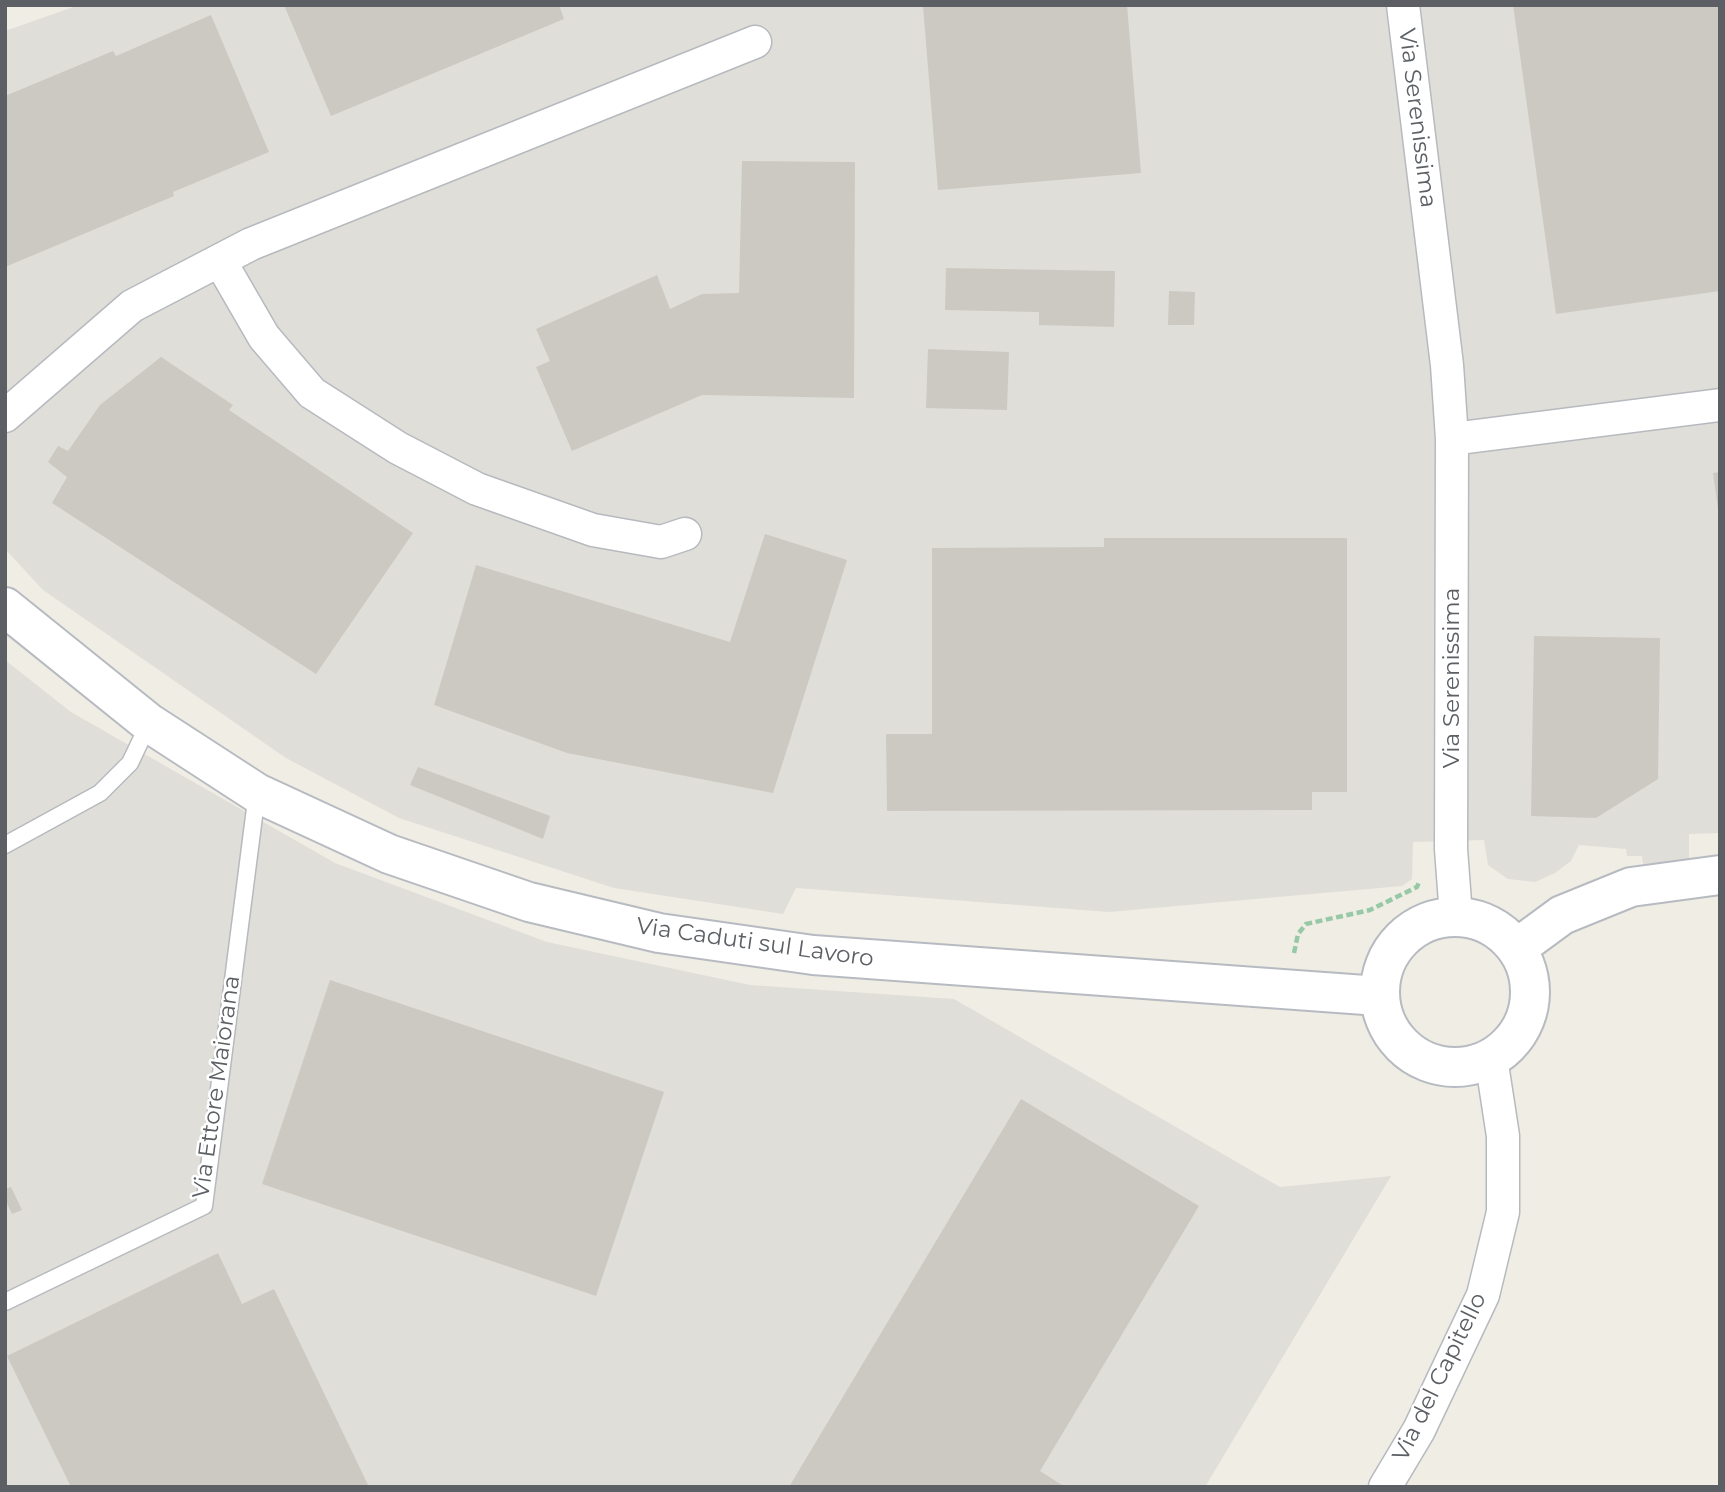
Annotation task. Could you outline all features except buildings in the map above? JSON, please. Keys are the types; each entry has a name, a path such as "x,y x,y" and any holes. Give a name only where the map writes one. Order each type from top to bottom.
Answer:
{"street":[{"name":"Via Serenissima","path":"1402,5 1447,365 1452,439 1451,849 1456,916"},
{"path":"5,416 132,306 250,244 755,42"},
{"path":"219,261 264,337 312,393 398,448 477,489 593,530 662,542 685,534"},
{"path":"1452,439 1720,405"},
{"name":"Via Caduti sul Lavoro","path":"5,607 149,723 257,793 389,855 529,902 659,933 813,955 1379,996"},
{"path":"1517,948 1562,915 1631,887 1720,875"},
{"path":"1456,916 1479,920 1501,931 1517,948 1528,971 1531,997 1525,1021 1511,1043 1490,1058 1467,1066 1441,1066 1418,1057 1398,1042 1385,1020 1379,996 1382,971 1393,949 1410,932 1431,920 1456,916"},
{"name":"Via del Capitello","path":"1385,1487 1419,1430 1483,1294 1503,1212 1503,1136 1490,1058"}],"lane":[{"path":"5,845 100,793 130,764 149,723"},
{"name":"Via Ettore Maiorana","path":"5,1302 204,1206 257,793"}],"path":[{"path":"1294,953 1298,934 1306,924 1370,910 1395,899 1417,887 1420,870"}],"shaded area":[{"path":"79,5 1720,5 1720,833 1689,834 1689,861 1643,864 1642,856 1627,856 1626,849 1579,845 1571,861 1555,873 1535,882 1508,879 1488,865 1484,840 1413,842 1412,879 1402,886 1109,912 796,888 783,914 614,888 399,818 286,758 43,590 5,549 5,31"},
{"path":"5,660 71,712 335,863 547,942 750,985 954,999 1280,1187 1391,1176 1205,1487 5,1487"}]}
